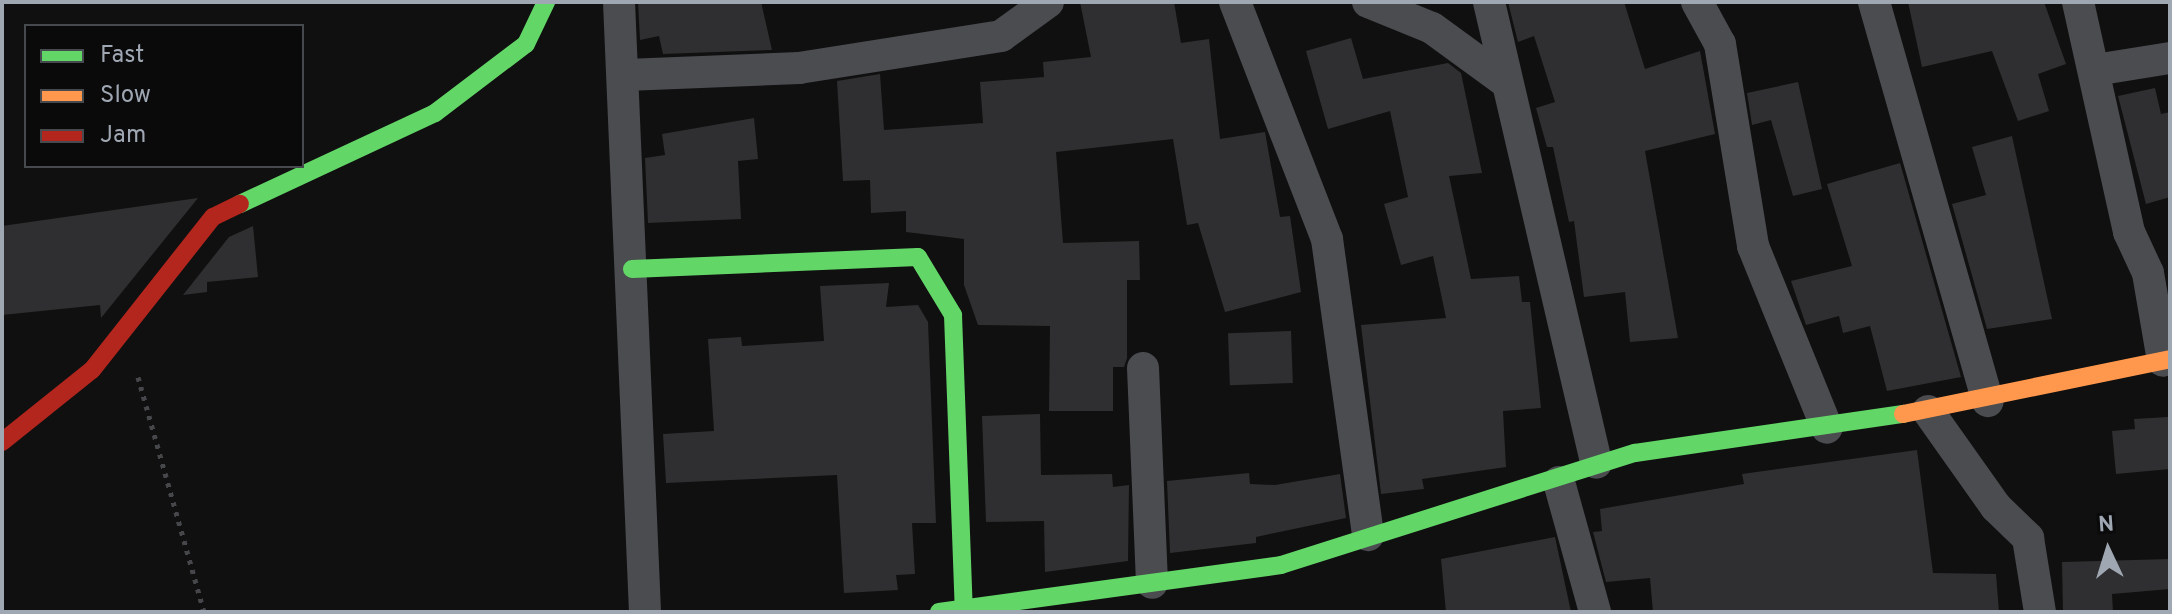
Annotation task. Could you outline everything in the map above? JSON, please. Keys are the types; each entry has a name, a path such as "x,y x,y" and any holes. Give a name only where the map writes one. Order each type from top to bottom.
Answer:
{"street":[{"path":"2,442 62,399 213,217 435,113 526,44 546,2"},
{"path":"619,2 626,75 645,612"},
{"path":"626,75 799,68 1001,36 1048,2"},
{"path":"1235,2 1327,239 1368,535"},
{"path":"1368,2 1432,28 1502,79"},
{"path":"1489,2 1502,79 1596,463"},
{"path":"1697,2 1720,44 1753,246 1827,428"},
{"path":"1874,2 1988,401"},
{"path":"939,612 1281,565 1368,535 1559,482 1596,463 1988,401 2166,360 2148,273 2129,232 2078,2"},
{"path":"2095,70 2170,58"},
{"path":"632,269 918,257 953,315 964,609"},
{"path":"1143,368 1152,583"},
{"path":"1928,411 1996,507 2028,538 2040,612"},
{"path":"1559,482 1595,612"}],"path":[{"path":"124,326 204,612"}],"building":[{"path":"638,2 761,2 772,50 663,54 659,36 640,40"},
{"path":"1080,2 1174,2 1181,43 1209,39 1220,139 1265,132 1280,217 1290,216 1301,292 1225,312 1198,223 1187,225 1173,139 1056,152 1063,243 1139,241 1140,280 1127,280 1127,358 1124,367 1113,367 1113,411 1049,411 1050,326 978,325 964,285 964,239 906,232 906,211 871,213 870,180 843,181 837,81 880,74 884,130 983,123 980,82 1044,77 1043,62 1091,57"},
{"path":"1508,2 1624,2 1645,69 1700,51 1715,134 1645,151 1678,338 1630,342 1625,292 1584,297 1574,221 1569,222 1553,147 1547,147 1536,108 1555,102 1534,36 1518,42"},
{"path":"1908,2 2044,2 2066,64 2038,74 2049,111 2018,121 1992,51 1922,67"},
{"path":"1351,38 1363,79 1448,63 1461,73 1482,173 1449,176 1471,279 1519,276 1522,302 1530,302 1541,408 1503,411 1506,467 1422,479 1424,489 1381,494 1361,325 1446,318 1433,256 1401,265 1384,204 1408,197 1390,111 1328,129 1306,51"},
{"path":"1798,82 1822,189 1793,196 1771,120 1752,125 1747,93"},
{"path":"2155,88 2161,114 2170,112 2170,197 2146,204 2118,96"},
{"path":"754,118 758,159 738,161 741,219 648,223 645,158 665,155 662,134"},
{"path":"2012,136 2052,319 1987,329 1952,204 1986,195 1972,147"},
{"path":"1900,163 1961,377 1887,391 1870,326 1843,333 1839,316 1806,325 1791,281 1852,266 1827,184"},
{"path":"198,198 101,318 100,305 2,315 2,226"},
{"path":"253,226 258,277 207,282 207,292 183,295 229,237"},
{"path":"889,283 886,307 918,305 928,322 936,523 912,523 915,574 896,575 898,590 844,593 837,475 666,483 663,434 714,431 708,339 741,337 742,346 824,341 820,286"},
{"path":"1291,331 1293,383 1230,385 1228,333"},
{"path":"1040,414 1041,475 1112,474 1113,487 1129,485 1128,561 1045,572 1044,521 986,522 982,416"},
{"path":"2168,417 2170,469 2116,474 2112,431 2135,429 2134,419"},
{"path":"1917,450 1933,573 1996,574 1999,612 1653,612 1650,578 1606,582 1593,532 1602,531 1600,509 1744,484 1742,474"},
{"path":"1249,473 1250,484 1275,485 1340,474 1346,518 1256,537 1256,543 1170,553 1167,481"},
{"path":"1555,537 1571,612 1446,612 1441,559"},
{"path":"2170,559 2170,589 2112,594 2113,612 2063,612 2062,562"}],"traffic: fast":[{"path":"240,204 435,113 526,44 546,2"},
{"path":"632,269 918,257 953,315 964,609"},
{"path":"939,612 1281,565 1635,453 1903,414"}],"traffic: slow":[{"path":"1903,414 2170,359"}],"traffic: jam":[{"path":"2,442 92,370 213,217 240,204"}]}
